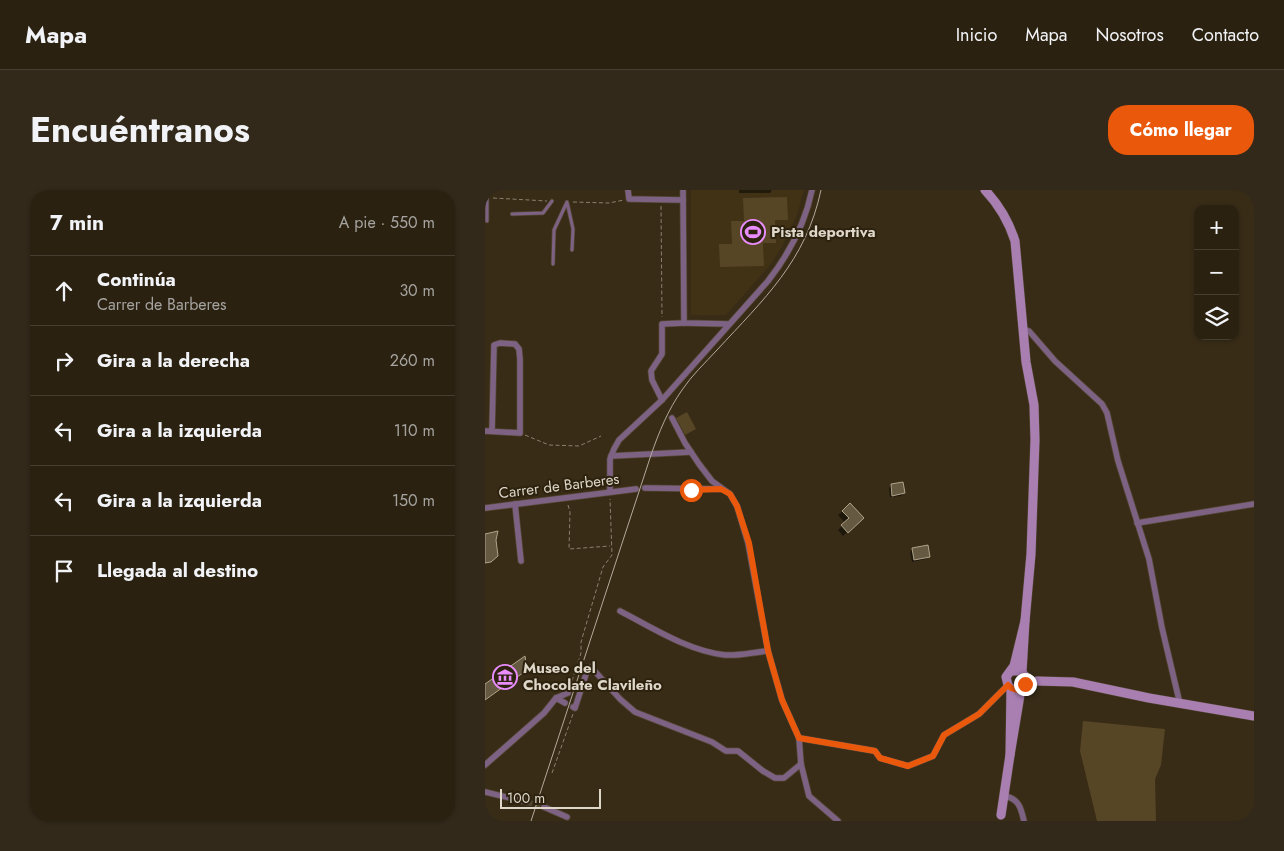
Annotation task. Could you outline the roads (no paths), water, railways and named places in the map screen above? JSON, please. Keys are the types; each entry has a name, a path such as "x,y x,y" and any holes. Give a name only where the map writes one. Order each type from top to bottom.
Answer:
{"main road":[{"path":"985,190 1000,207 1010,225 1015,242 1026,362 1034,405 1035,440 1031,554 1025,621 1023,680 1000,819"},
{"path":"1010,755 1009,687 1006,677 1017,657 1025,621"},
{"path":"1011,671 1017,670 1023,680"},
{"path":"1009,687 1023,680 1073,682 1180,704 1254,716"}],"street":[{"path":"629,190 629,199 683,200"},
{"path":"683,190 684,324"},
{"path":"610,492 611,456 619,440 662,400 768,281 784,260 808,207 812,190"},
{"path":"662,400 652,380 651,371 662,354 662,324 729,324"},
{"path":"1023,329 1029,331 1055,360 1105,408 1137,524 1149,559 1162,628 1180,704"},
{"path":"485,431 519,433 519,349 515,344 500,343 494,345 493,431"},
{"path":"672,418 691,452 707,475 721,489 730,494 737,506 749,543 768,651 782,700 799,738 801,764 809,796 838,821"},
{"path":"611,456 691,452"},
{"name":"Carrer de Barberes","path":"485,508 636,488"},
{"path":"645,488 721,489"},
{"path":"515,504 521,561"},
{"path":"1137,524 1254,504"},
{"path":"620,611 684,643 716,653 728,655 768,651"},
{"path":"574,707 588,668 591,667 635,712 712,742 726,751 739,751 763,771 775,778 784,778 801,764"},
{"path":"799,738 875,751 880,758 908,766 933,756 944,735 979,714 1009,687"},
{"path":"485,765 544,713 555,698 568,693"},
{"path":"555,698 565,703"},
{"path":"485,792 527,802"},
{"path":"1005,796 1016,800 1025,821"},
{"path":"544,807 567,817"}],"lane":[{"path":"487,197 487,221"},
{"path":"512,214 543,213 552,201"},
{"path":"553,264 555,230 567,202 573,229 572,250"}],"tunnel":[{"path":"527,802 544,807"}],"tram line":[{"path":"531,821 651,455 664,421 672,405 690,379 767,296 781,278 805,238 821,190"}],"place":[{"name":"Pista deportiva","path":"753,232"},
{"name":"Museo del Chocolate Clavileño","path":"505,677"}]}
